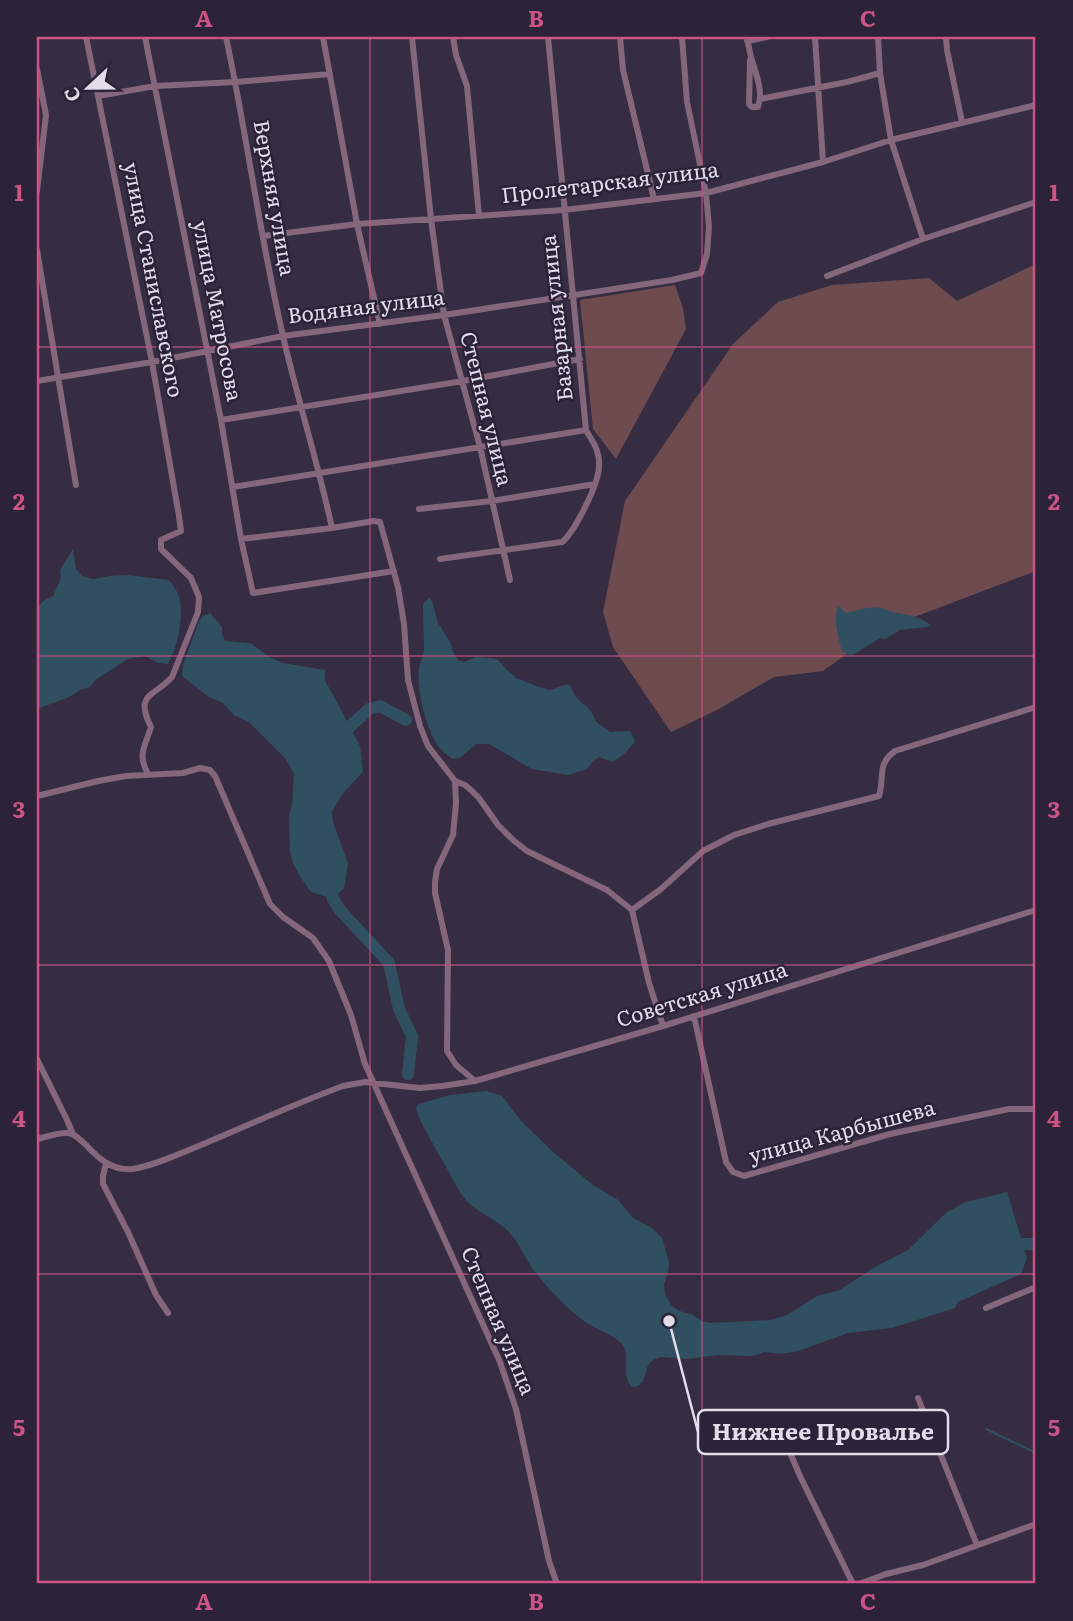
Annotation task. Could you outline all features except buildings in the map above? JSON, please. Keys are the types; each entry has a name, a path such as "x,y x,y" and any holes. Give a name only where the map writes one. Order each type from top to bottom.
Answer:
{"street":[{"name":"улица Станиславского","path":"86,37 152,362 181,531 161,540 161,549 191,578 200,597 200,605 172,677 147,698 145,715 151,727 144,743 142,760 148,774"},
{"name":"улица Матросова","path":"145,37 253,593 394,571"},
{"name":"Верхняя улица","path":"226,37 282,336 320,473 332,528"},
{"path":"323,37 357,224 380,324"},
{"name":"Степная улица","path":"412,37 444,315 480,447 510,580"},
{"path":"453,37 467,86 479,216"},
{"name":"Базарная улица","path":"502,550 562,542 570,535 595,484 599,469 596,446 586,430 548,37"},
{"path":"620,37 624,70 654,199"},
{"path":"682,37 687,102 706,193"},
{"path":"750,60 758,79 758,107 749,104 750,60 747,39 767,37"},
{"path":"815,37 823,162"},
{"path":"878,37 880,73 891,140 923,239"},
{"path":"946,37 962,122"},
{"path":"37,69 46,116 37,191"},
{"path":"760,99 880,73"},
{"path":"98,96 155,86 330,74"},
{"name":"Пролетарская улица","path":"263,236 357,224 564,210 706,193 823,162 891,140 1036,105"},
{"name":"Водяная улица","path":"37,381 282,336 444,315 672,280 701,273 707,254 709,226 706,193"},
{"path":"827,276 923,239 1036,202"},
{"path":"37,250 76,485"},
{"path":"221,420 580,359"},
{"path":"233,487 586,430"},
{"path":"419,509 492,501 595,484"},
{"path":"242,539 380,522 401,603 408,680 428,746 455,781 472,791 513,840 527,851 607,890 632,910 649,983 663,1026"},
{"path":"440,559 502,550"},
{"path":"632,910 661,889 703,851 734,835 879,796 884,762 888,755 895,751 1036,707"},
{"name":"Степная улица","path":"37,796 98,781 148,774 183,773 200,768 215,775 270,904 313,937 330,961 351,1015 365,1064 500,1362 516,1409 549,1561 557,1584"},
{"path":"455,781 453,835 437,869 435,893 447,950 447,1051 456,1065 475,1081"},
{"name":"Советская улица","path":"374,1083 420,1087 475,1081 663,1026 1036,910"},
{"name":"улица Карбышева","path":"694,1016 726,1162 733,1172 744,1176 890,1134 1009,1109 1036,1109"},
{"path":"37,1059 73,1134 106,1163 124,1169 144,1166 193,1148 333,1090 354,1083 374,1083"},
{"path":"37,1139 56,1134 73,1134"},
{"path":"106,1163 103,1184 156,1295 168,1313"},
{"path":"986,1308 1036,1287"},
{"path":"918,1398 977,1545"},
{"path":"750,1418 774,1415 800,1476 853,1584"},
{"path":"859,1584 1036,1524"}],"shaded area":[{"path":"1036,264 1036,571 880,630 823,671 774,677 717,710 671,732 613,647 603,612 625,501 733,344 778,302 832,285 929,278 957,301"},
{"path":"675,285 683,308 686,329 616,459 593,429 580,300"}],"water":[{"path":"73,549 76,569 82,576 93,579 127,575 169,580 180,602 181,620 177,640 168,664 145,656 128,659 95,680 90,687 37,709 37,609 43,601 53,596 61,578 60,570"},
{"path":"429,598 438,623 458,660 464,662 476,657 497,659 516,678 550,690 568,684 577,698 589,708 596,722 610,732 630,731 635,742 613,762 599,757 587,769 568,775 532,769 489,744 476,744 461,757 453,759 442,751 433,737 419,687 419,669 424,648 423,604"},
{"path":"838,606 846,613 882,608 931,625 900,630 885,639 880,638 851,656 841,648 836,621"},
{"path":"210,613 222,627 225,641 250,643 283,663 325,670 325,681 360,746 363,772 344,792 332,811 333,822 348,864 344,888 333,899 311,892 293,863 289,816 294,774 286,759 249,722 234,715 223,703 209,697 182,676 183,665 199,621"},
{"path":"487,1091 502,1096 521,1121 552,1151 593,1185 618,1200 633,1218 652,1228 662,1238 669,1262 664,1284 665,1294 671,1305 679,1311 702,1321 711,1323 771,1320 787,1315 819,1295 838,1291 908,1250 947,1212 966,1202 1007,1192 1027,1258 1021,1274 958,1302 955,1308 892,1328 848,1333 782,1354 764,1352 753,1356 717,1355 687,1359 661,1357 648,1365 643,1381 632,1387 626,1376 626,1353 621,1343 585,1322 567,1307 532,1268 509,1232 467,1201 457,1188 419,1118 416,1108 419,1104 450,1095"}],"waterway":[{"path":"337,736 369,709 380,706 406,720"},
{"path":"330,884 333,899 340,910 389,963 399,1009 412,1036 408,1074"},
{"path":"1006,1250 1022,1244 1036,1244"},
{"path":"986,1429 1036,1453"}],"place":[{"name":"Нижнее Провалье","path":"669,1321"}]}
